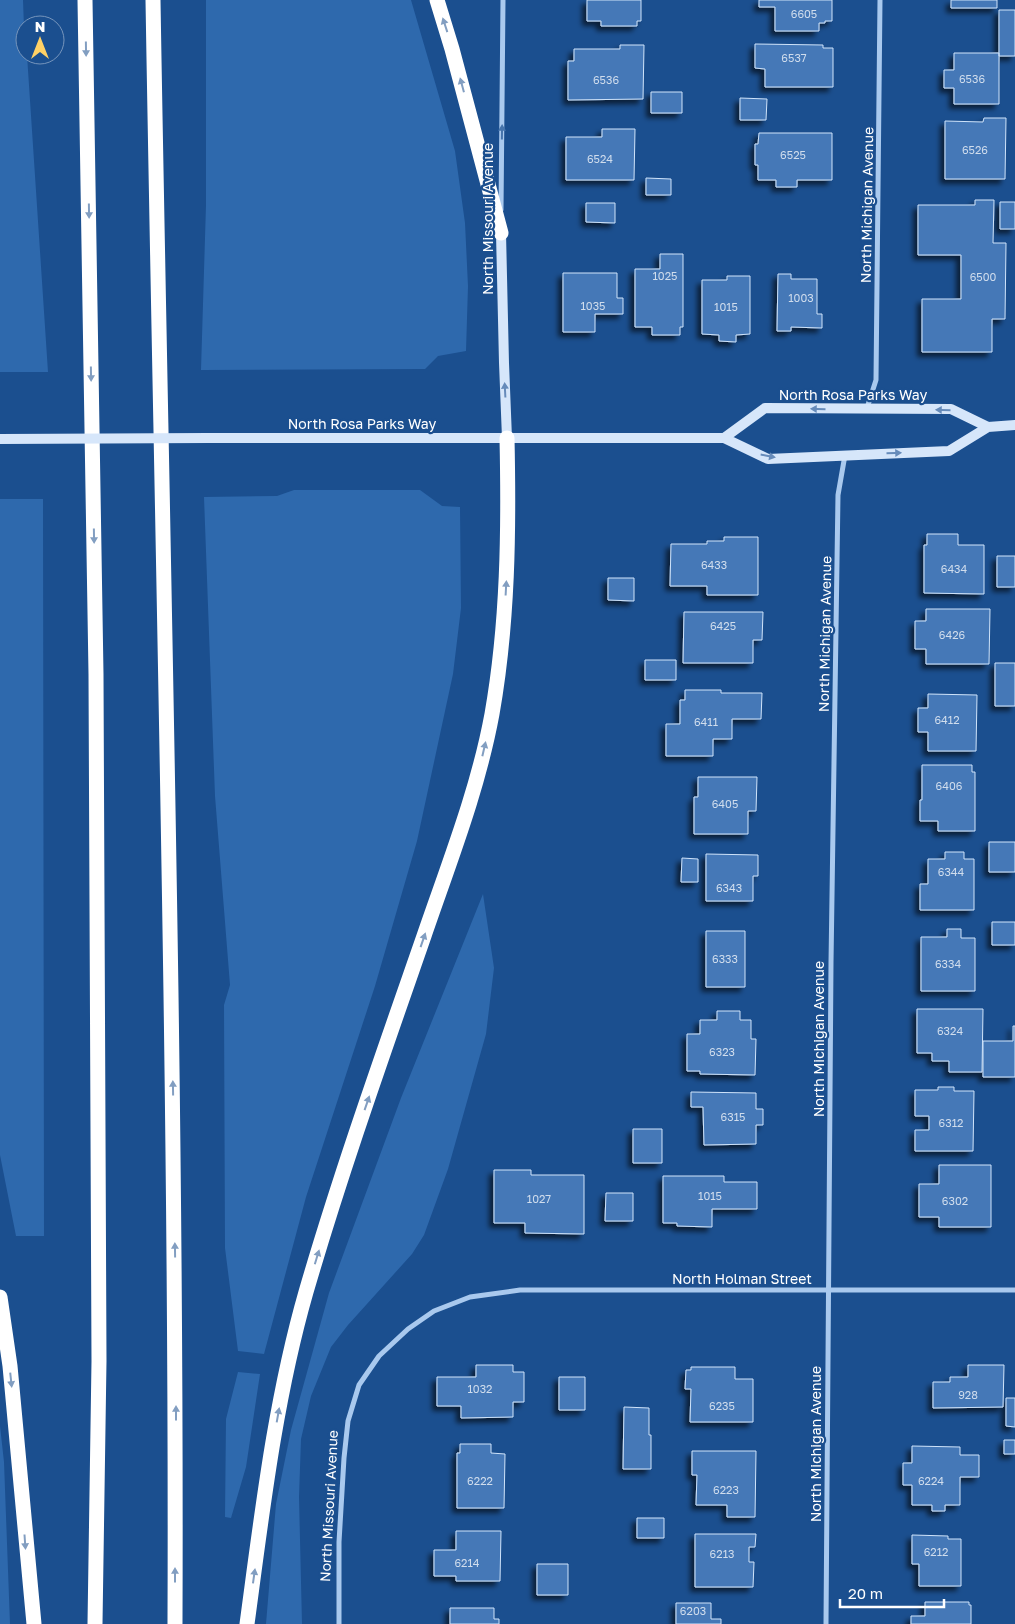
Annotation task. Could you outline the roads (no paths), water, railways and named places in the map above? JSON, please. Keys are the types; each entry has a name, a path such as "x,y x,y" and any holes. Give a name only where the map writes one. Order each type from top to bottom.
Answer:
{"highway":[{"path":"85,0 96,694 99,1361 96,1624"},
{"path":"153,0 172,1047 176,1359 175,1624"},
{"path":"437,0 501,234"},
{"path":"247,1624 264,1502 286,1368 306,1293 333,1204 472,796 492,716 502,652 509,501 507,438"},
{"path":"0,1297 11,1375 34,1624"}],"street":[{"name":"North Missouri Avenue","path":"503,0 501,234 507,438"},
{"name":"North Michigan Avenue","path":"867,409 876,380 880,0"},
{"name":"North Rosa Parks Way","path":"724,438 765,408 951,409 988,427"},
{"name":"North Rosa Parks Way","path":"0,439 420,436 724,438 768,458 950,451 988,427 1015,425"},
{"name":"North Michigan Avenue","path":"826,1624 831,963 838,495 845,455"},
{"name":"North Holman Street","path":"470,1297 520,1290 1015,1290"},
{"name":"North Missouri Avenue","path":"339,1624 339,1542 344,1458 348,1421 360,1385 379,1356 408,1329 434,1311 470,1297"}]}
